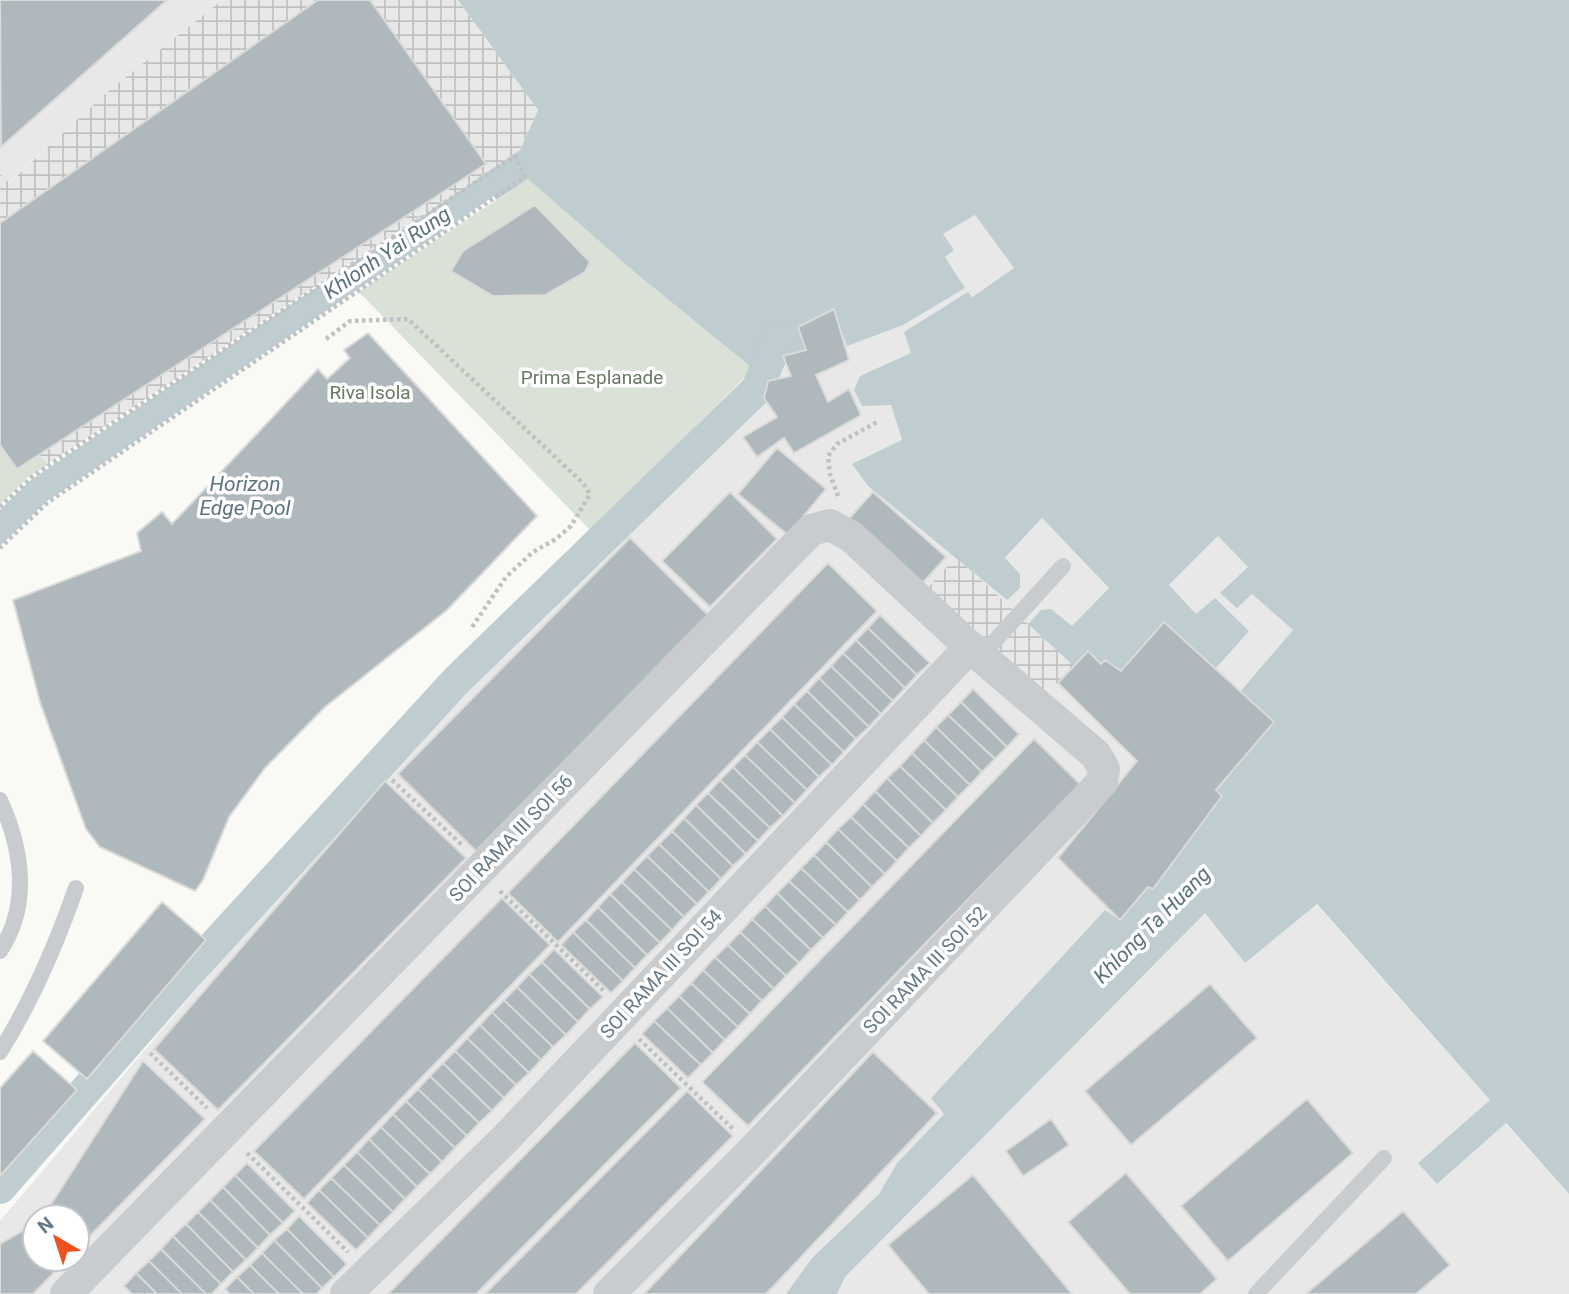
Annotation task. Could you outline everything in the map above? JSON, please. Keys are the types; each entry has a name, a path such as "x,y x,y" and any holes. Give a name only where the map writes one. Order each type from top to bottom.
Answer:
{"street":[{"name":"SOI RAMA III SOI 56","path":"66,1294 811,530 830,525 841,528"},
{"path":"841,528 976,652"},
{"name":"SOI RAMA III SOI 54","path":"346,1294 505,1139 622,1015 976,652"},
{"name":"SOI RAMA III SOI 52","path":"609,1294 754,1149 1102,782 1104,769 1096,755 976,652"}],"lane":[{"path":"976,652 1063,566"},
{"path":"0,800 16,843 20,897 17,919 0,951"},
{"path":"0,1052 31,998 60,933 76,888"},
{"path":"1256,1294 1384,1158"}],"path":[{"path":"0,507 33,476 515,156 525,177 47,503 0,548"},
{"path":"326,339 350,321 408,319 583,483 590,494 571,526 556,539 533,552 506,577 470,630"},
{"path":"841,528 838,496 830,474 828,456 837,444 879,421"},
{"path":"392,780 482,868 754,1149"},
{"path":"150,1053 369,1272"}],"shaded area":[{"path":"0,0 222,0 106,93 8,183 0,174"},
{"path":"222,0 458,0 538,110 520,150 29,476 0,504 0,174 9,183 106,93"},
{"path":"975,215 1014,268 971,297 968,293 904,332 912,353 860,376 891,405 902,441 853,464 868,486 1007,600 1005,559 1042,518 1109,588 1072,626 1088,651 1101,663 1105,660 1121,670 1164,622 1249,631 1215,598 1196,615 1169,585 1218,536 1248,567 1220,593 1252,594 1293,630 1241,692 1274,722 1216,790 1222,796 1153,889 1147,887 1120,920 1105,910 931,1098 944,1114 897,1163 879,1194 812,1258 786,1294 0,1294 0,1221 315,849 473,682 764,398 775,359 834,309 847,346 965,288 945,257 943,234"},
{"path":"956,557 1074,666 1042,698 923,593"},
{"path":"1316,904 1490,1100 1418,1163 1438,1183 1505,1123 1569,1194 1569,1294 837,1294 845,1277 1205,912 1245,963"}],"green space":[{"name":"Prima Esplanade","path":"528,179 638,275 753,369 591,531 359,292"},
{"path":"0,413 48,465 29,476 0,504"}],"water":[{"path":"458,0 1569,0 1569,1194 1506,1123 1437,1184 1418,1163 1490,1100 1317,904 1245,963 1205,913 845,1277 837,1294 786,1294 812,1258 879,1194 897,1163 944,1114 931,1098 1105,910 1120,920 1148,887 1154,889 1222,796 1216,790 1274,722 1240,692 1293,630 1252,594 1237,608 1220,593 1248,567 1218,536 1169,585 1196,614 1215,598 1249,631 1215,669 1164,623 1121,671 1105,660 1101,664 1088,651 1074,666 1028,624 1041,610 1051,609 1072,626 1109,588 1042,518 1005,558 1020,574 1020,588 1007,600 868,486 852,464 902,440 891,405 862,406 854,390 860,376 911,353 904,332 968,292 972,297 1014,268 975,215 943,234 954,250 945,257 965,288 903,325 847,346 834,310 806,350 775,359 768,381 638,275 528,179 496,200 494,196 46,502 0,546 0,510 31,480 520,150 538,110"}],"building":[{"path":"0,0 167,0 1,147"},
{"path":"318,0 370,0 486,164 17,469 0,445 0,223"},
{"path":"535,205 590,262 585,272 545,295 493,296 451,271 463,251"},
{"path":"834,309 849,360 816,375 828,402 849,389 861,415 794,453 784,438 757,457 743,437 777,417 764,398 768,381 791,376 783,356 806,350 798,327"},
{"path":"368,333 537,516 447,610 325,707 265,768 229,817 203,880 195,891 100,847 86,829 40,702 13,600 141,551 137,533 162,512 172,524 318,369 327,379 350,358 344,350"},
{"path":"777,448 826,489 788,535 738,494"},
{"path":"730,492 777,539 710,607 662,561"},
{"path":"873,492 946,557 919,587 846,522"},
{"path":"630,538 708,615 476,851 398,774"},
{"path":"828,563 877,611 558,942 508,893"},
{"path":"880,615 930,663 917,675 868,628"},
{"path":"1164,622 1274,722 1216,790 1222,796 1153,889 1148,887 1120,920 1058,858 1137,761 1058,683 1088,651 1101,664 1105,660 1121,671"},
{"path":"868,628 917,675 905,688 856,640"},
{"path":"856,640 905,688 893,701 843,653"},
{"path":"843,653 893,701 881,714 831,666"},
{"path":"831,666 881,714 869,727 819,678"},
{"path":"819,678 869,727 856,739 807,691"},
{"path":"973,689 1019,734 1007,747 961,702"},
{"path":"807,691 856,739 844,752 794,704"},
{"path":"961,702 1007,747 995,759 948,715"},
{"path":"794,704 844,752 832,765 782,717"},
{"path":"948,715 995,759 982,772 936,727"},
{"path":"782,717 832,765 819,777 770,729"},
{"path":"936,727 982,772 970,785 924,740"},
{"path":"770,729 819,777 807,790 757,742"},
{"path":"1034,739 1080,784 748,1126 702,1082"},
{"path":"924,740 970,785 958,797 912,753"},
{"path":"757,742 807,790 795,803 745,755"},
{"path":"912,753 958,797 946,810 900,766"},
{"path":"745,755 795,803 783,816 733,767"},
{"path":"900,766 946,810 933,823 887,778"},
{"path":"733,767 783,816 770,828 720,780"},
{"path":"887,778 933,823 921,836 875,791"},
{"path":"720,780 770,828 758,841 708,793"},
{"path":"385,781 466,858 218,1110 154,1049"},
{"path":"875,791 921,836 909,848 863,804"},
{"path":"708,793 758,841 746,854 696,805"},
{"path":"863,804 909,848 897,861 851,817"},
{"path":"696,805 746,854 733,866 684,818"},
{"path":"851,817 897,861 885,874 838,829"},
{"path":"684,818 733,866 721,879 672,831"},
{"path":"838,829 885,874 872,887 826,842"},
{"path":"672,831 721,879 709,892 659,844"},
{"path":"826,842 872,887 860,900 814,855"},
{"path":"659,844 709,892 697,904 647,856"},
{"path":"814,855 860,900 848,912 801,868"},
{"path":"647,856 697,904 684,917 634,869"},
{"path":"801,868 848,912 836,925 789,881"},
{"path":"634,869 684,917 672,930 622,882"},
{"path":"789,881 836,925 823,938 777,893"},
{"path":"622,882 672,930 660,943 610,894"},
{"path":"777,893 823,938 811,950 765,906"},
{"path":"610,894 660,943 647,955 598,907"},
{"path":"502,898 550,945 304,1199 254,1151"},
{"path":"162,902 206,940 87,1079 43,1041"},
{"path":"765,906 811,950 799,963 752,919"},
{"path":"598,907 647,955 635,968 586,920"},
{"path":"752,919 799,963 786,976 740,932"},
{"path":"586,920 635,968 623,981 573,932"},
{"path":"573,932 623,981 611,993 561,945"},
{"path":"740,932 786,976 774,989 728,945"},
{"path":"728,945 774,989 762,1001 715,957"},
{"path":"554,949 603,997 590,1009 542,962"},
{"path":"715,957 762,1001 750,1014 703,970"},
{"path":"542,962 590,1009 578,1022 529,974"},
{"path":"703,970 750,1014 738,1027 691,983"},
{"path":"529,974 578,1022 566,1035 517,987"},
{"path":"691,983 738,1027 725,1040 679,996"},
{"path":"1210,984 1257,1038 1131,1145 1085,1091"},
{"path":"517,987 566,1035 553,1047 504,1000"},
{"path":"679,996 725,1040 713,1053 667,1008"},
{"path":"504,1000 553,1047 541,1060 492,1012"},
{"path":"667,1008 713,1053 701,1065 654,1021"},
{"path":"492,1012 541,1060 529,1073 480,1025"},
{"path":"654,1021 701,1065 688,1078 642,1034"},
{"path":"480,1025 529,1073 516,1085 467,1038"},
{"path":"467,1038 516,1085 504,1098 455,1051"},
{"path":"635,1043 681,1088 476,1294 388,1294"},
{"path":"33,1051 77,1090 0,1176 0,1088"},
{"path":"455,1051 504,1098 492,1111 443,1063"},
{"path":"873,1052 937,1113 766,1294 644,1294"},
{"path":"143,1061 205,1119 91,1235 91,1203 52,1203"},
{"path":"443,1063 492,1111 479,1123 430,1076"},
{"path":"430,1076 479,1123 467,1136 418,1089"},
{"path":"418,1089 467,1136 455,1148 406,1101"},
{"path":"687,1091 733,1136 576,1294 485,1294"},
{"path":"1307,1099 1353,1153 1228,1261 1181,1206"},
{"path":"406,1101 455,1148 442,1162 393,1114"},
{"path":"393,1114 442,1162 430,1174 381,1127"},
{"path":"1051,1119 1069,1145 1023,1176 1006,1151"},
{"path":"381,1127 430,1174 417,1187 369,1139"},
{"path":"369,1139 417,1187 405,1199 357,1152"},
{"path":"357,1152 405,1199 393,1212 344,1165"},
{"path":"247,1163 295,1211 283,1223 235,1175"},
{"path":"344,1165 393,1212 380,1225 331,1178"},
{"path":"1126,1173 1217,1279 1200,1294 1130,1294 1068,1222"},
{"path":"235,1175 283,1223 270,1235 223,1187"},
{"path":"973,1175 1072,1294 929,1294 888,1245"},
{"path":"331,1178 380,1225 368,1238 319,1190"},
{"path":"223,1187 270,1235 258,1248 210,1200"},
{"path":"319,1190 368,1238 356,1250 307,1203"},
{"path":"210,1200 258,1248 246,1260 198,1212"},
{"path":"1403,1211 1450,1265 1416,1294 1306,1294"},
{"path":"198,1212 246,1260 233,1272 186,1224"},
{"path":"299,1216 347,1264 334,1277 287,1229"},
{"path":"186,1224 233,1272 221,1284 173,1236"},
{"path":"287,1229 334,1277 322,1288 274,1240"},
{"path":"21,1232 21,1273 53,1273 33,1294 0,1294 0,1244"},
{"path":"173,1236 221,1284 212,1294 206,1294 161,1249"},
{"path":"274,1240 322,1288 317,1294 303,1294 262,1253"},
{"path":"161,1249 206,1294 182,1294 149,1261"},
{"path":"262,1253 303,1294 279,1294 250,1265"},
{"path":"149,1261 182,1294 157,1294 136,1273"},
{"path":"250,1265 279,1294 254,1294 237,1277"},
{"path":"136,1273 157,1294 132,1294 124,1286"},
{"path":"237,1277 254,1294 230,1294 225,1289"}],"waterway":[{"path":"0,1188 185,977 456,681 757,389 779,337"}],"water label":[{"name":"Khlonh Yai Rung","path":"387,253"},
{"name":"Horizon Edge Pool","path":"245,496"},
{"name":"Khlong Ta Huang","path":"1152,925"}],"park label":[{"name":"Riva Isola","path":"370,392"}]}
